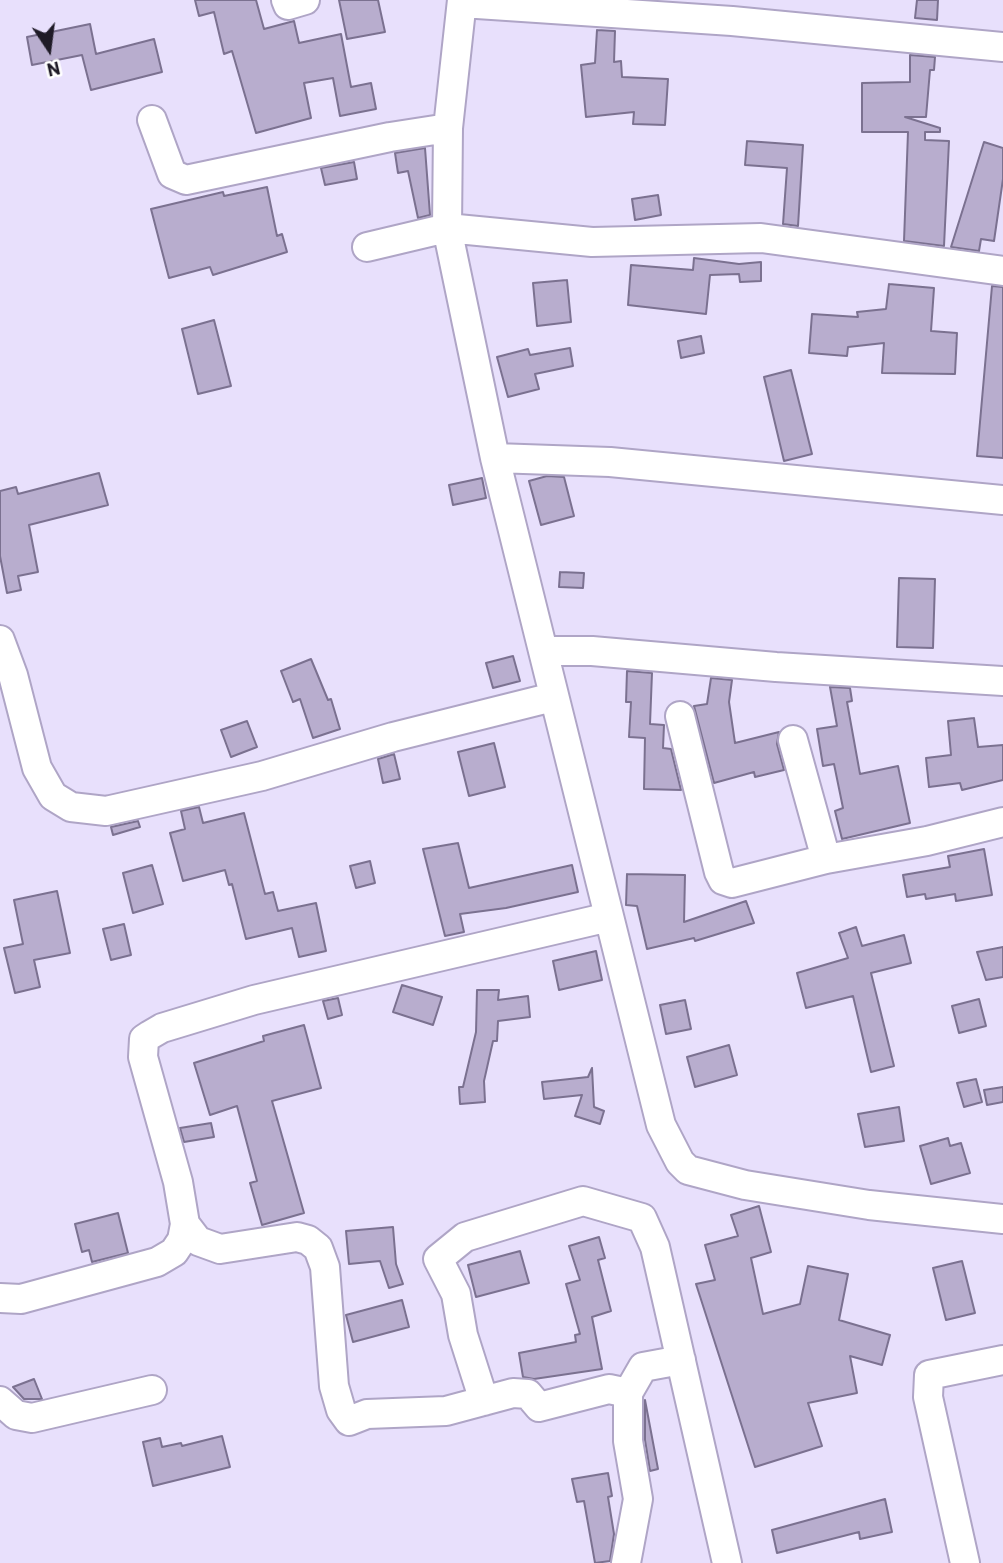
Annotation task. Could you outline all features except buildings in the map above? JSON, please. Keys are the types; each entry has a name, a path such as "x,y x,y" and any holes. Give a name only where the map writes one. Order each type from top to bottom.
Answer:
{"street":[{"path":"286,0 288,5 305,0"},
{"path":"1003,47 732,10 462,1 449,128 447,228 495,458 553,697 661,1125 680,1162 688,1170 745,1185 869,1205 1003,1219"},
{"path":"152,120 172,174 186,180 390,137 449,128"},
{"path":"367,247 447,228 522,233 592,242 761,238 1003,271"},
{"path":"495,458 610,462 1003,500"},
{"path":"0,640 13,675 37,768 53,796 71,807 106,811 212,789 393,737 553,697"},
{"path":"542,651 592,652 1003,681"},
{"path":"680,716 723,880 732,883 753,880 826,859 927,841 1003,822"},
{"path":"793,740 826,859"},
{"path":"2,1303 157,1262 174,1252 182,1240 185,1224 178,1182 148,1079 143,1057 144,1039 162,1028 254,1000 609,917"},
{"path":"484,1401 463,1335 456,1294 438,1259 465,1237 583,1201 642,1219 655,1247 727,1563"},
{"path":"185,1224 198,1241 220,1249 298,1237 308,1240 318,1248 325,1267 334,1386 341,1410 349,1421 367,1414 446,1411 513,1393 528,1394 539,1407 609,1389 628,1393"},
{"path":"626,1563 638,1499 628,1441 628,1393 643,1367 681,1360"},
{"path":"965,1563 928,1397 929,1375 1003,1360"},
{"path":"0,1401 16,1415 33,1418 152,1390"}]}
